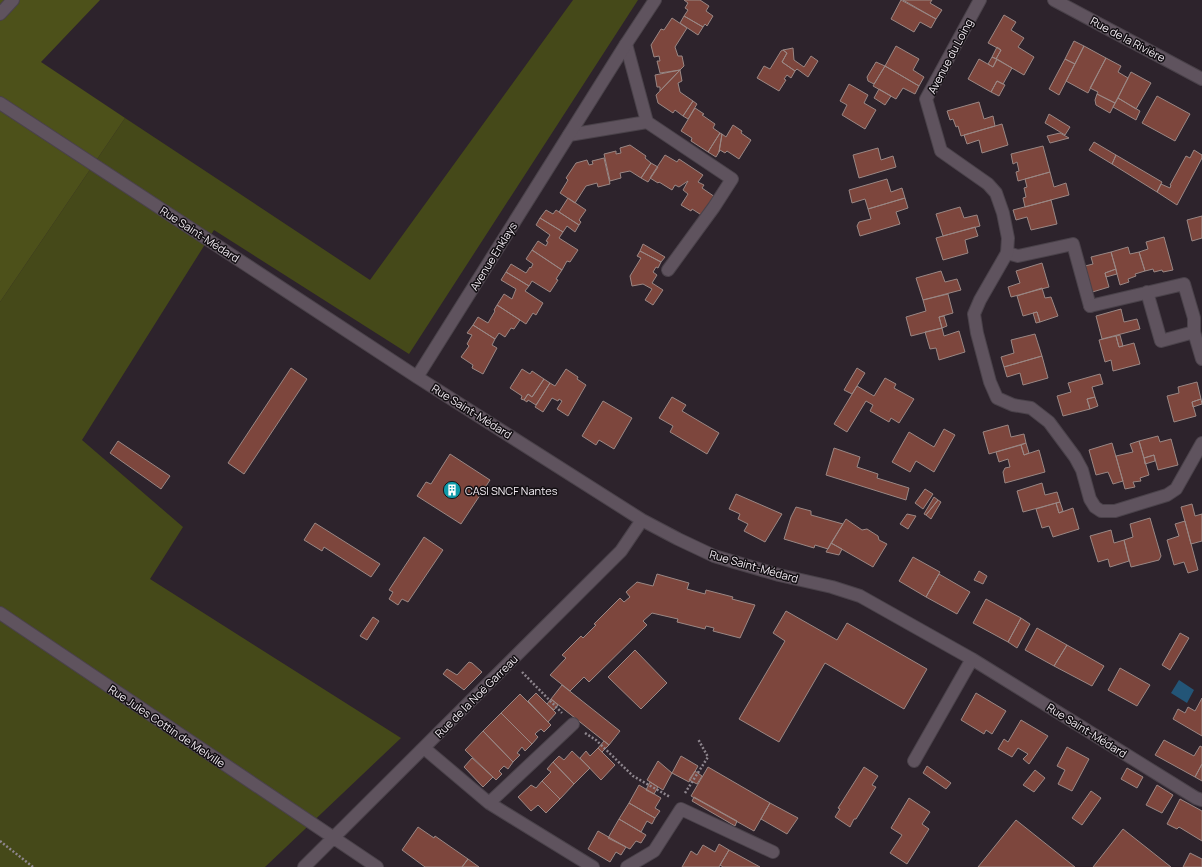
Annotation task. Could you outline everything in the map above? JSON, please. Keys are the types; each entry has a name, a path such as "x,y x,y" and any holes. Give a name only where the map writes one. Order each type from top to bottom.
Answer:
{"street":[{"path":"0,14 13,0"},
{"name":"Avenue Enklays","path":"417,377 655,0"},
{"name":"Avenue du Loing","path":"980,0 926,100 940,151 988,184 996,193 1008,238 1007,253"},
{"name":"Rue de la Rivière","path":"1054,0 1202,79"},
{"path":"626,44 647,122 732,179 714,207 668,270"},
{"name":"Rue Saint-Médard","path":"0,103 417,377 642,520 678,540 714,556 773,574 832,587 860,596 972,659 1196,798 1202,800"},
{"path":"569,135 647,122"},
{"path":"1202,359 1194,332 1194,318 1184,284 1090,306 1073,244 1018,256 1007,253 980,300 974,314 977,333 990,382 997,398 1013,405 1031,408 1049,422 1075,457 1082,470 1090,499 1095,507 1102,511 1115,511 1167,495 1176,489 1202,443"},
{"path":"1147,292 1161,341 1194,332"},
{"name":"Rue de la Noë Garreau","path":"304,867 621,551 642,520"},
{"name":"Rue Jules Cottin de Melville","path":"0,613 377,867"},
{"path":"914,761 972,659"},
{"path":"489,803 573,724"},
{"path":"424,748 489,803 593,867"},
{"path":"627,867 654,851 678,804 772,852"}],"path":[{"path":"511,661 573,724 596,740 632,776 678,804 708,757 698,738"},
{"path":"0,841 32,867"}],"green space":[{"path":"0,0 100,0 41,62 125,118 0,302"},
{"path":"573,0 638,0 409,354 214,230 82,440 183,527 150,579 401,738 265,867 0,867 0,302 125,118 370,280"}],"water":[{"path":"1179,680 1194,690 1187,703 1171,693"}],"building":[{"path":"684,0 700,0 709,6 706,11 713,16 707,26 705,24 703,27 684,16 688,10 685,8 688,3"},
{"path":"901,0 936,19 931,28 920,22 914,32 891,19"},
{"path":"903,0 932,0 930,3 942,10 936,19"},
{"path":"1004,15 1016,22 1011,30 1024,38 1018,47 1034,57 1024,75 996,59 1001,50 988,43"},
{"path":"684,16 703,27 698,35 680,23"},
{"path":"672,18 687,28 675,47 678,56 682,56 684,66 680,70 660,73 657,61 660,61 659,56 654,57 651,45 661,29 664,30"},
{"path":"1074,41 1084,46 1075,64 1065,59"},
{"path":"896,46 919,59 913,70 924,77 919,86 885,66"},
{"path":"1084,46 1106,58 1088,93 1066,81"},
{"path":"997,47 1001,50 996,59 992,57"},
{"path":"793,48 794,60 804,67 811,56 818,61 808,77 797,69 795,71 782,62 787,53 783,50"},
{"path":"783,50 787,53 782,62 795,71 791,78 787,75 784,79 786,80 779,91 757,78 764,66 770,69"},
{"path":"992,57 997,59 993,67 988,64"},
{"path":"1106,58 1121,66 1118,72 1128,78 1115,103 1097,94 1098,92 1090,88"},
{"path":"979,59 993,67 997,59 1012,68 1003,84 997,81 991,92 968,79"},
{"path":"1065,59 1075,64 1059,95 1049,89"},
{"path":"876,62 885,66 874,84 868,81 867,77"},
{"path":"885,66 919,86 915,94 903,88 896,99 873,86"},
{"path":"680,70 660,91 660,87 657,87 655,75"},
{"path":"680,70 682,81 678,83 680,92 693,101 683,116 675,110 673,113 658,103 656,95"},
{"path":"1131,72 1151,83 1136,109 1118,98"},
{"path":"997,81 1005,85 999,96 991,92"},
{"path":"849,84 868,95 864,103 876,110 865,129 842,115 847,105 840,101"},
{"path":"879,89 891,96 885,105 874,98"},
{"path":"1097,94 1115,103 1110,113 1096,105 1095,100"},
{"path":"1157,96 1190,114 1175,141 1142,123"},
{"path":"1118,98 1140,111 1136,120 1113,107"},
{"path":"693,101 697,104 688,119 683,116"},
{"path":"979,102 984,119 993,116 995,126 961,136 958,126 956,127 953,119 950,120 947,111"},
{"path":"695,108 715,124 713,128 720,133 708,152 691,141 692,138 681,131"},
{"path":"1049,114 1070,127 1065,135 1045,123"},
{"path":"1002,124 1008,145 982,153 979,140 967,144 964,135"},
{"path":"733,125 751,140 739,159 727,151 725,153 720,150 719,152 722,134 726,137"},
{"path":"720,133 722,134 719,152 716,157 708,152"},
{"path":"1060,133 1069,138 1050,143 1047,136"},
{"path":"1094,142 1116,155 1112,164 1089,150"},
{"path":"630,145 646,156 645,158 651,163 641,178 630,171 620,173 621,178 610,181 604,154 616,151 616,154 621,153 620,148"},
{"path":"1043,146 1050,172 1018,181 1016,172 1019,171 1017,162 1013,164 1011,154"},
{"path":"878,148 881,160 893,156 896,167 859,178 853,155"},
{"path":"1194,150 1202,155 1202,158 1177,205 1157,192 1161,184 1170,188 1170,185 1186,156 1190,158"},
{"path":"665,155 677,162 679,159 703,175 698,182 704,185 702,188 715,197 703,216 692,209 691,211 681,205 688,194 683,190 688,181 679,187 675,185 672,190 650,178"},
{"path":"1116,155 1162,182 1157,192 1112,164"},
{"path":"604,158 610,184 598,187 597,183 586,186 575,203 560,193 568,180 566,178 576,163 587,160 589,165 593,164 592,161"},
{"path":"651,163 658,167 648,182 641,178"},
{"path":"1050,172 1054,187 1066,183 1069,195 1025,207 1023,198 1026,197 1024,188 1027,187 1025,179"},
{"path":"887,179 891,192 902,188 905,198 868,209 865,199 852,203 849,190"},
{"path":"568,198 586,210 579,220 581,222 579,225 559,212"},
{"path":"905,198 908,208 896,212 900,224 860,236 857,226 859,222 871,219 868,209"},
{"path":"1051,200 1057,224 1031,230 1027,217 1016,220 1013,210"},
{"path":"960,207 964,218 977,215 980,226 943,236 936,214"},
{"path":"546,210 553,214 556,210 579,225 575,232 567,226 563,232 540,218"},
{"path":"1202,216 1202,238 1192,241 1187,220"},
{"path":"540,218 563,232 559,238 578,250 570,262 567,261 562,270 532,250 538,241 546,246 548,242 546,241 550,235 536,225"},
{"path":"975,227 978,236 965,240 968,253 943,260 936,238"},
{"path":"1164,237 1173,270 1154,272 1153,269 1145,271 1139,252 1148,249 1146,242"},
{"path":"643,244 665,257 661,262 640,251"},
{"path":"1128,247 1130,254 1139,252 1145,271 1135,274 1136,276 1128,279 1129,282 1120,285 1111,252"},
{"path":"532,250 562,270 556,279 558,280 550,292 532,281 529,286 506,272 511,264 526,273 533,264 526,259"},
{"path":"640,251 661,262 658,268 656,267 653,272 657,275 652,283 663,290 653,305 645,300 652,289 643,284 632,286 630,276 641,258 637,256"},
{"path":"1111,252 1116,269 1105,273 1109,287 1089,293 1081,267 1093,264 1091,257"},
{"path":"1042,263 1049,287 1011,297 1008,287 1020,283 1016,271"},
{"path":"1116,269 1117,274 1106,277 1105,273"},
{"path":"941,271 945,282 957,279 961,290 923,300 916,278"},
{"path":"506,272 529,286 525,291 543,303 536,315 533,313 526,324 497,305 504,294 512,299 516,289 501,280"},
{"path":"1042,288 1045,298 1051,297 1058,316 1040,322 1037,312 1023,316 1017,296"},
{"path":"948,294 953,313 939,317 942,328 911,336 906,317 926,311 923,300"},
{"path":"497,305 520,320 514,329 511,328 505,337 499,333 495,339 473,325 478,317 488,323"},
{"path":"1121,309 1124,322 1137,319 1140,329 1102,339 1096,316"},
{"path":"1037,312 1040,322 1036,323 1033,313"},
{"path":"944,316 947,326 942,328 939,317"},
{"path":"473,325 495,339 492,345 497,348 483,374 472,368 473,365 461,357 469,346 467,344 472,335 467,333"},
{"path":"942,328 944,336 959,331 965,352 939,360 936,348 930,349 925,332"},
{"path":"1035,334 1042,356 1004,367 1001,357 1014,353 1011,340"},
{"path":"1120,335 1123,346 1119,347 1116,336"},
{"path":"1116,336 1119,347 1134,343 1140,364 1113,371 1111,360 1105,362 1099,340"},
{"path":"1042,356 1048,378 1023,385 1020,373 1007,377 1004,367"},
{"path":"291,368 307,379 244,474 228,463"},
{"path":"857,368 865,373 852,394 844,390"},
{"path":"522,369 530,374 532,371 544,379 532,397 528,394 524,400 521,399 522,396 510,388"},
{"path":"566,369 578,377 577,379 586,385 568,416 557,409 562,401 559,399 558,401 552,398 543,412 535,407 550,383 555,386"},
{"path":"1100,374 1103,384 1092,387 1095,397 1087,399 1090,409 1063,416 1057,396 1071,392 1068,383"},
{"path":"885,378 896,384 894,388 914,399 899,423 891,418 889,422 870,411 873,405 866,401 847,432 834,424 857,386 874,396"},
{"path":"544,379 550,383 536,405 528,400 527,402 524,400 528,394 532,397"},
{"path":"1197,382 1201,399 1192,402 1196,416 1174,422 1167,396 1179,393 1178,387"},
{"path":"672,397 686,405 682,411 719,433 707,454 670,432 673,426 659,418"},
{"path":"1095,397 1098,406 1090,409 1087,399"},
{"path":"1201,399 1202,404 1193,407 1192,402"},
{"path":"603,401 632,418 614,449 599,440 596,445 582,436"},
{"path":"1008,425 1011,437 1024,434 1026,443 989,454 983,432"},
{"path":"944,429 955,435 934,472 916,461 910,472 892,462 909,432 934,447"},
{"path":"1158,436 1160,442 1171,439 1178,465 1158,470 1154,455 1144,458 1139,441"},
{"path":"118,441 170,476 161,489 110,453"},
{"path":"1139,441 1149,475 1140,478 1141,481 1133,482 1135,487 1125,489 1116,456 1133,452 1130,444"},
{"path":"1026,443 1029,453 1024,455 1021,445"},
{"path":"1112,443 1123,481 1113,484 1108,472 1096,475 1089,450"},
{"path":"1021,445 1024,455 1039,450 1045,472 1005,483 1003,472 1005,468 1010,467 1008,459 999,462 996,452"},
{"path":"834,448 860,457 857,467 878,474 877,478 909,488 906,500 826,475"},
{"name":"CASI SNCF Nantes","path":"450,454 490,480 461,524 417,496 426,482 431,484"},
{"path":"1154,455 1155,461 1145,464 1144,458"},
{"path":"1042,483 1045,495 1057,492 1060,502 1023,512 1017,491"},
{"path":"925,489 933,494 923,509 915,503"},
{"path":"736,494 782,514 765,542 744,531 748,524 738,519 740,514 729,509"},
{"path":"934,497 938,500 926,515 924,514"},
{"path":"938,500 941,502 931,519 926,515"},
{"path":"1060,502 1063,511 1059,513 1056,503"},
{"path":"1056,503 1059,513 1073,508 1079,529 1053,537 1049,526 1042,528 1036,509"},
{"path":"1192,504 1195,516 1202,514 1202,541 1191,544 1181,507"},
{"path":"796,507 811,511 811,515 843,524 828,549 815,545 814,548 784,539"},
{"path":"907,514 916,516 908,529 900,524"},
{"path":"1150,518 1161,556 1159,560 1131,567 1124,540 1133,537 1130,524"},
{"path":"846,519 862,530 867,529 878,536 879,540 887,544 873,567 831,543"},
{"path":"1185,521 1198,570 1188,573 1184,562 1174,565 1167,540 1179,536 1175,524"},
{"path":"315,523 380,564 371,577 324,547 322,551 304,540"},
{"path":"1111,530 1114,543 1124,540 1129,561 1110,567 1108,559 1098,562 1090,536"},
{"path":"424,537 443,550 408,602 402,599 398,605 389,599 393,592 389,590"},
{"path":"831,543 842,549 839,555 826,552"},
{"path":"913,557 940,572 926,597 899,581"},
{"path":"979,571 987,576 983,584 974,580"},
{"path":"657,574 689,583 687,589 705,594 706,590 733,597 732,599 755,605 740,638 713,631 714,628 706,626 705,629 677,622 678,619 652,613 643,621 647,625 589,682 584,677 570,691 550,675 566,658 562,655 581,636 583,638 596,625 594,624 620,598 624,602 630,597 626,592 637,582 653,586"},
{"path":"939,574 970,592 957,614 926,597"},
{"path":"986,599 1021,618 1008,642 973,623"},
{"path":"786,611 837,640 847,623 927,669 904,709 825,663 779,742 739,719 785,641 773,633"},
{"path":"373,617 379,621 367,640 360,636"},
{"path":"1021,618 1030,624 1017,648 1008,642"},
{"path":"1037,628 1067,645 1054,666 1025,650"},
{"path":"1180,633 1189,638 1170,670 1162,665"},
{"path":"1067,645 1104,666 1092,686 1054,666"},
{"path":"635,650 667,683 641,709 608,677"},
{"path":"469,662 482,672 464,690 443,674 447,669 457,675"},
{"path":"1120,668 1150,685 1137,706 1108,690"},
{"path":"562,685 620,731 609,745 551,699"},
{"path":"536,693 556,713 548,722 528,701"},
{"path":"976,693 1006,711 992,734 986,730 984,734 961,720"},
{"path":"520,694 551,725 544,732 541,729 535,734 538,737 532,744 501,713"},
{"path":"1202,698 1202,736 1173,719 1178,709 1185,713 1188,707 1195,711"},
{"path":"551,699 558,705 554,710 547,704"},
{"path":"501,713 532,744 525,751 522,747 517,753 520,755 513,762 483,731"},
{"path":"1021,720 1048,736 1029,764 1023,759 1028,754 1018,748 1012,757 998,749 1004,739 1008,742"},
{"path":"483,731 513,762 508,769 504,766 499,771 502,774 496,780 465,750"},
{"path":"1164,740 1194,756 1200,746 1202,747 1202,764 1195,777 1155,755"},
{"path":"604,741 609,745 602,752 598,748"},
{"path":"1067,747 1089,759 1072,791 1058,784 1065,770 1057,766"},
{"path":"598,748 615,765 601,780 580,758 586,751 590,756"},
{"path":"572,751 590,768 574,784 553,762 559,756 564,760"},
{"path":"681,756 698,766 689,782 672,773"},
{"path":"472,758 493,777 483,787 464,767"},
{"path":"658,761 672,773 663,790 647,780"},
{"path":"553,762 574,784 560,799 542,781 551,772 547,769"},
{"path":"1202,764 1202,781 1195,777"},
{"path":"927,766 951,783 946,789 923,773"},
{"path":"708,767 770,803 754,831 691,796"},
{"path":"864,767 878,776 872,785 876,787 850,827 835,817 840,809 838,808"},
{"path":"1127,768 1143,777 1137,788 1121,779"},
{"path":"1035,770 1045,778 1034,792 1023,785"},
{"path":"695,771 702,776 697,784 689,780"},
{"path":"542,781 560,799 546,813 538,805 531,811 518,797 531,785 536,788"},
{"path":"650,782 658,787 654,794 646,790"},
{"path":"639,785 661,798 655,808 660,811 655,818 629,803"},
{"path":"1157,785 1173,795 1162,813 1146,805"},
{"path":"1091,791 1101,798 1082,825 1072,818"},
{"path":"694,797 737,821 735,826 692,801"},
{"path":"909,798 930,812 922,824 929,829 907,864 890,853 902,835 891,828"},
{"path":"1180,799 1202,811 1202,841 1179,827 1177,829 1167,824"},
{"path":"629,803 655,818 652,824 647,821 641,832 619,819"},
{"path":"770,803 798,818 787,834 761,819"},
{"path":"619,819 646,835 641,843 636,841 630,849 608,838"},
{"path":"1016,820 1075,867 978,867"},
{"path":"418,827 434,838 435,836 468,859 462,867 425,867 402,850"},
{"path":"1123,829 1171,867 1093,867"},
{"path":"598,831 626,847 621,855 616,852 610,862 588,849"},
{"path":"719,844 729,850 719,867 682,867 691,851 697,855 703,845 715,852"},
{"path":"729,850 760,867 723,867 720,865"},
{"path":"1190,853 1202,859 1202,867 1183,867"},
{"path":"468,859 479,867 462,867"}],"place":[{"name":"CASI SNCF Nantes","path":"452,490"}]}
